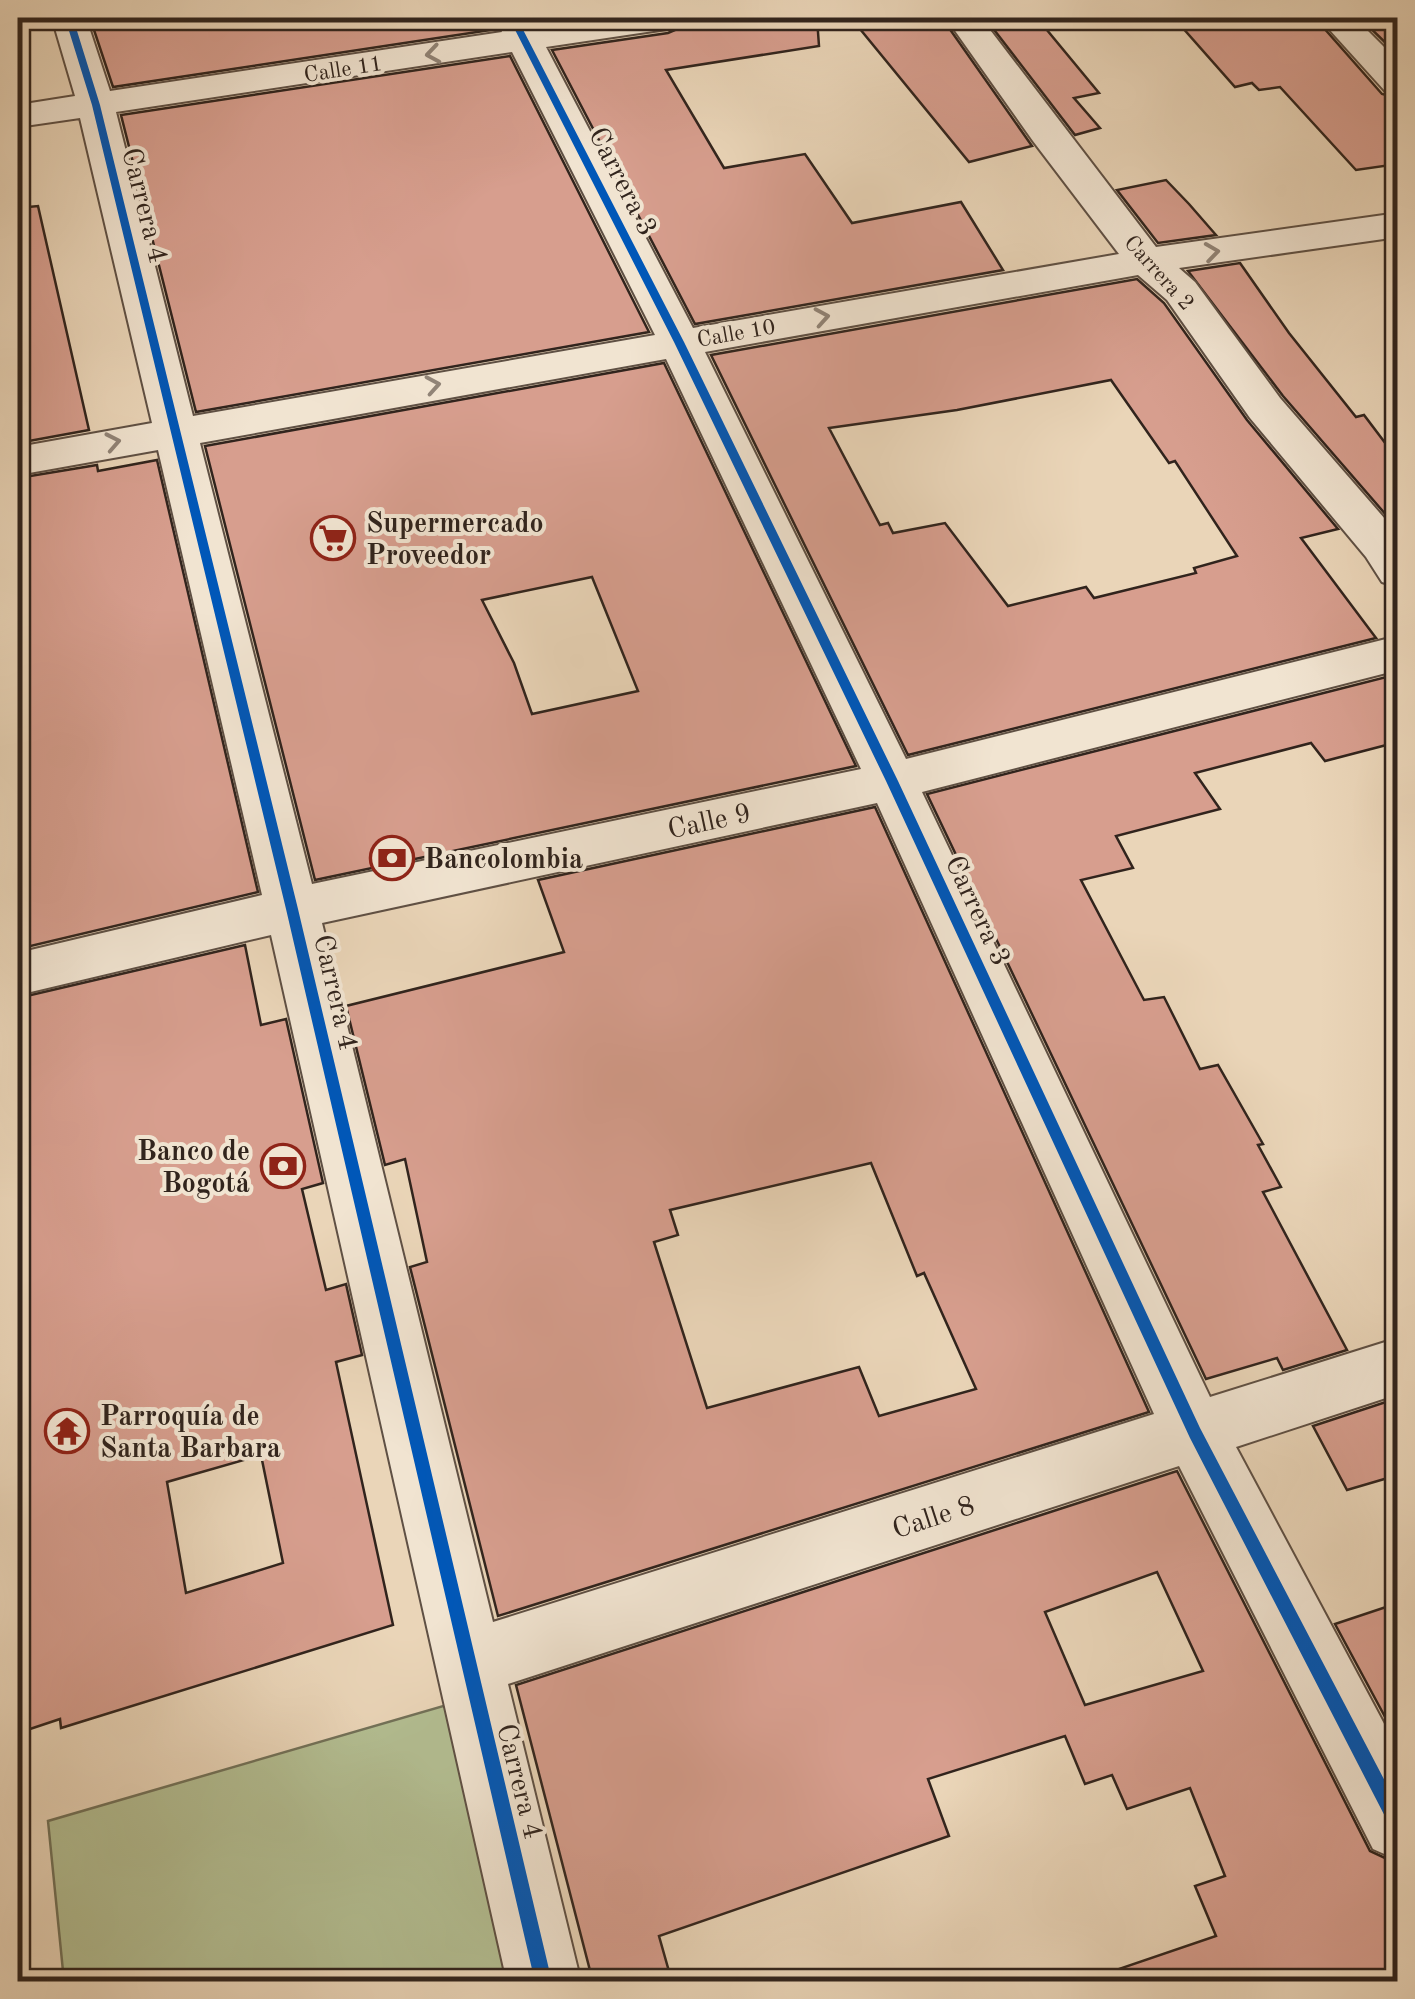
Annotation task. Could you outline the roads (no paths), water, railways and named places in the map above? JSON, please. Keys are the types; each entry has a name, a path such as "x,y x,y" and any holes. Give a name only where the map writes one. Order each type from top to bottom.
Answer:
{"street":[{"name":"Carrera 4","path":"69,18 96,105 292,910 544,1982"},
{"name":"Calle 11","path":"18,116 518,29 667,18"},
{"name":"Carrera 2","path":"963,18 1146,261 1181,292 1265,408 1382,546 1398,571"},
{"path":"1336,18 1394,75"},
{"name":"Carrera 3","path":"518,29 679,342 892,781 1195,1434 1398,1824"},
{"name":"Calle 10","path":"18,461 175,430 1146,261 1398,225"},
{"name":"Calle 9","path":"18,974 292,910 892,781 1398,652"},
{"name":"Calle 8","path":"467,1664 1398,1366"}],"place":[{"name":"Supermercado Proveedor","path":"333,538"},
{"name":"Bancolombia","path":"392,858"},
{"name":"Banco de Bogotá","path":"283,1166"},
{"name":"Parroquía de Santa Barbara","path":"67,1431"}]}
